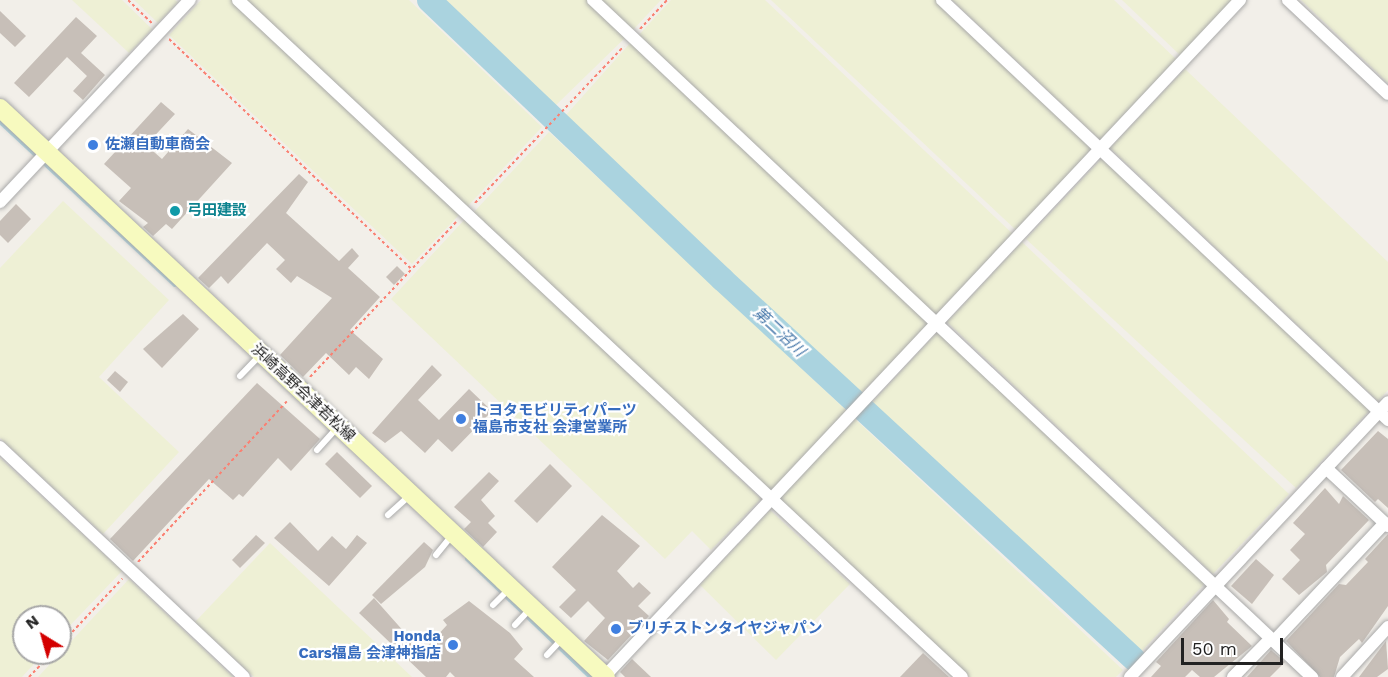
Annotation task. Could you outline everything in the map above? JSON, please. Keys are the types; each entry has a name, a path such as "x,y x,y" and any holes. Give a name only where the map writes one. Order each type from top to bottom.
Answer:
{"main road":[{"name":"浜崎高野会津若松線","path":"0,108 41,158 261,354 293,394 338,427 404,501 526,613 554,648 605,677"}],"street":[{"path":"0,202 190,0"},
{"path":"238,0 959,676"},
{"path":"593,0 939,322 1312,677"},
{"path":"942,0 1385,411 1326,468 1130,677"},
{"path":"605,677 1240,0"},
{"path":"1288,0 1388,94"},
{"path":"0,447 244,677"},
{"path":"1233,677 1273,640 1387,524 1326,468"},
{"path":"1342,677 1388,627"},
{"path":"1291,677 1301,667"}],"lane":[{"path":"240,376 261,354"},
{"path":"317,450 338,427"},
{"path":"388,515 404,501"},
{"path":"436,555 448,539"},
{"path":"493,605 505,593"},
{"path":"515,625 526,613"}],"path":[{"path":"128,0 412,270"},
{"path":"72,632 293,394 667,0"},
{"path":"29,677 40,665"}],"green space":[{"path":"72,0 122,0 152,29 129,53"},
{"path":"134,0 175,0 178,2 158,23"},
{"path":"201,0 234,0 460,214 412,264 169,35"},
{"path":"243,0 409,0 542,127 466,208"},
{"path":"438,0 589,0 627,36 553,108"},
{"path":"599,0 661,0 632,31"},
{"path":"671,0 765,0 1015,236 937,317 637,37"},
{"path":"771,0 938,0 1096,149 1018,232"},
{"path":"952,0 1114,0 1177,60 1101,141"},
{"path":"1122,0 1235,0 1182,57"},
{"path":"1301,0 1388,0 1388,83"},
{"path":"632,41 934,322 855,399 566,115"},
{"path":"1185,69 1388,262 1388,390 1378,401 1110,148"},
{"path":"549,132 848,412 770,496 472,214"},
{"path":"1103,157 1370,410 1296,488 1026,239"},
{"path":"63,201 169,300 99,377 179,452 103,534 0,438 0,268"},
{"path":"465,219 761,499 711,550 692,531 665,559 391,299"},
{"path":"1022,242 1289,494 1213,574 947,322"},
{"path":"940,329 1207,581 1139,654 868,407"},
{"path":"855,419 1123,670 1116,677 969,677 777,499"},
{"path":"0,458 122,571 72,623 72,605 12,605 12,665 33,665 22,677 0,677"},
{"path":"770,510 850,584 776,660 700,585"},
{"path":"270,543 412,677 254,677 195,622"},
{"path":"129,579 233,677 38,677 49,665 72,665 72,640"}],"building":[{"path":"0,11 26,36 15,47 0,33"},
{"path":"76,17 97,36 81,53 105,75 83,100 73,91 87,76 67,57 29,97 14,83"},
{"path":"161,102 175,114 146,145 162,159 188,129 232,163 172,229 166,224 153,236 143,227 148,223 119,201 131,188 104,164"},
{"path":"299,174 308,182 286,213 339,261 352,248 359,256 348,268 380,297 350,330 383,359 369,379 356,367 349,375 326,353 303,377 280,355 332,298 297,276 291,283 276,269 285,260 267,243 228,284 221,276 209,288 198,278"},
{"path":"16,204 31,219 8,243 0,235 0,221"},
{"path":"397,266 405,274 394,285 386,277"},
{"path":"183,314 199,329 162,368 143,349"},
{"path":"432,365 442,375 418,400 439,420 469,389 492,411 452,452 438,439 425,453 401,431 385,443 372,433"},
{"path":"115,371 128,382 120,392 107,380"},
{"path":"257,383 320,439 291,471 278,458 243,497 239,494 233,500 209,479 133,561 110,539"},
{"path":"1378,431 1388,439 1388,508 1378,499 1375,502 1341,470"},
{"path":"337,452 372,486 360,498 325,464"},
{"path":"550,464 572,486 537,523 514,501"},
{"path":"489,472 499,481 481,500 495,516 488,523 497,532 483,547 464,529 471,522 454,507"},
{"path":"1325,488 1339,504 1343,496 1369,520 1326,565 1327,572 1299,595 1282,579 1300,560 1290,550 1305,534 1293,523"},
{"path":"602,515 640,546 617,571 633,588 639,582 651,593 638,606 649,616 608,660 584,641 605,618 588,601 571,618 559,607 576,590 552,567"},
{"path":"290,522 318,551 332,536 346,549 357,535 367,543 329,586 274,538"},
{"path":"1388,534 1388,606 1362,643 1359,639 1340,657 1334,677 1320,677 1286,641 1339,584 1346,585 1368,562 1365,559"},
{"path":"256,535 265,543 240,568 232,560"},
{"path":"424,542 433,550 425,567 381,604 372,595"},
{"path":"1256,559 1274,575 1252,604 1231,586"},
{"path":"374,598 422,652 447,625 443,620 469,601 510,633 523,649 514,659 534,677 455,677 450,672 446,677 426,677 359,613"},
{"path":"1213,600 1229,619 1227,622 1252,646 1214,677 1200,677 1192,670 1185,677 1151,677 1161,666 1156,662"},
{"path":"1386,641 1388,669 1377,677 1359,677"},
{"path":"1271,650 1285,662 1270,677 1247,677"},
{"path":"923,653 949,677 900,677"},
{"path":"632,659 651,677 625,677 620,672"}],"waterway":[{"name":"第二沼川","path":"429,0 722,279 1134,659"},
{"path":"0,122 175,285"},
{"path":"467,559 590,677"}],"place":[{"name":"佐瀬自動車商会","path":"93,145"},
{"name":"弓田建設","path":"175,211"},
{"name":"トヨタモビリティパーツ 福島市支社 会津営業所","path":"461,419"},
{"name":"ブリチストンタイヤジャパン","path":"616,629"},
{"name":"Honda Cars福島 会津神指店","path":"453,645"}]}
